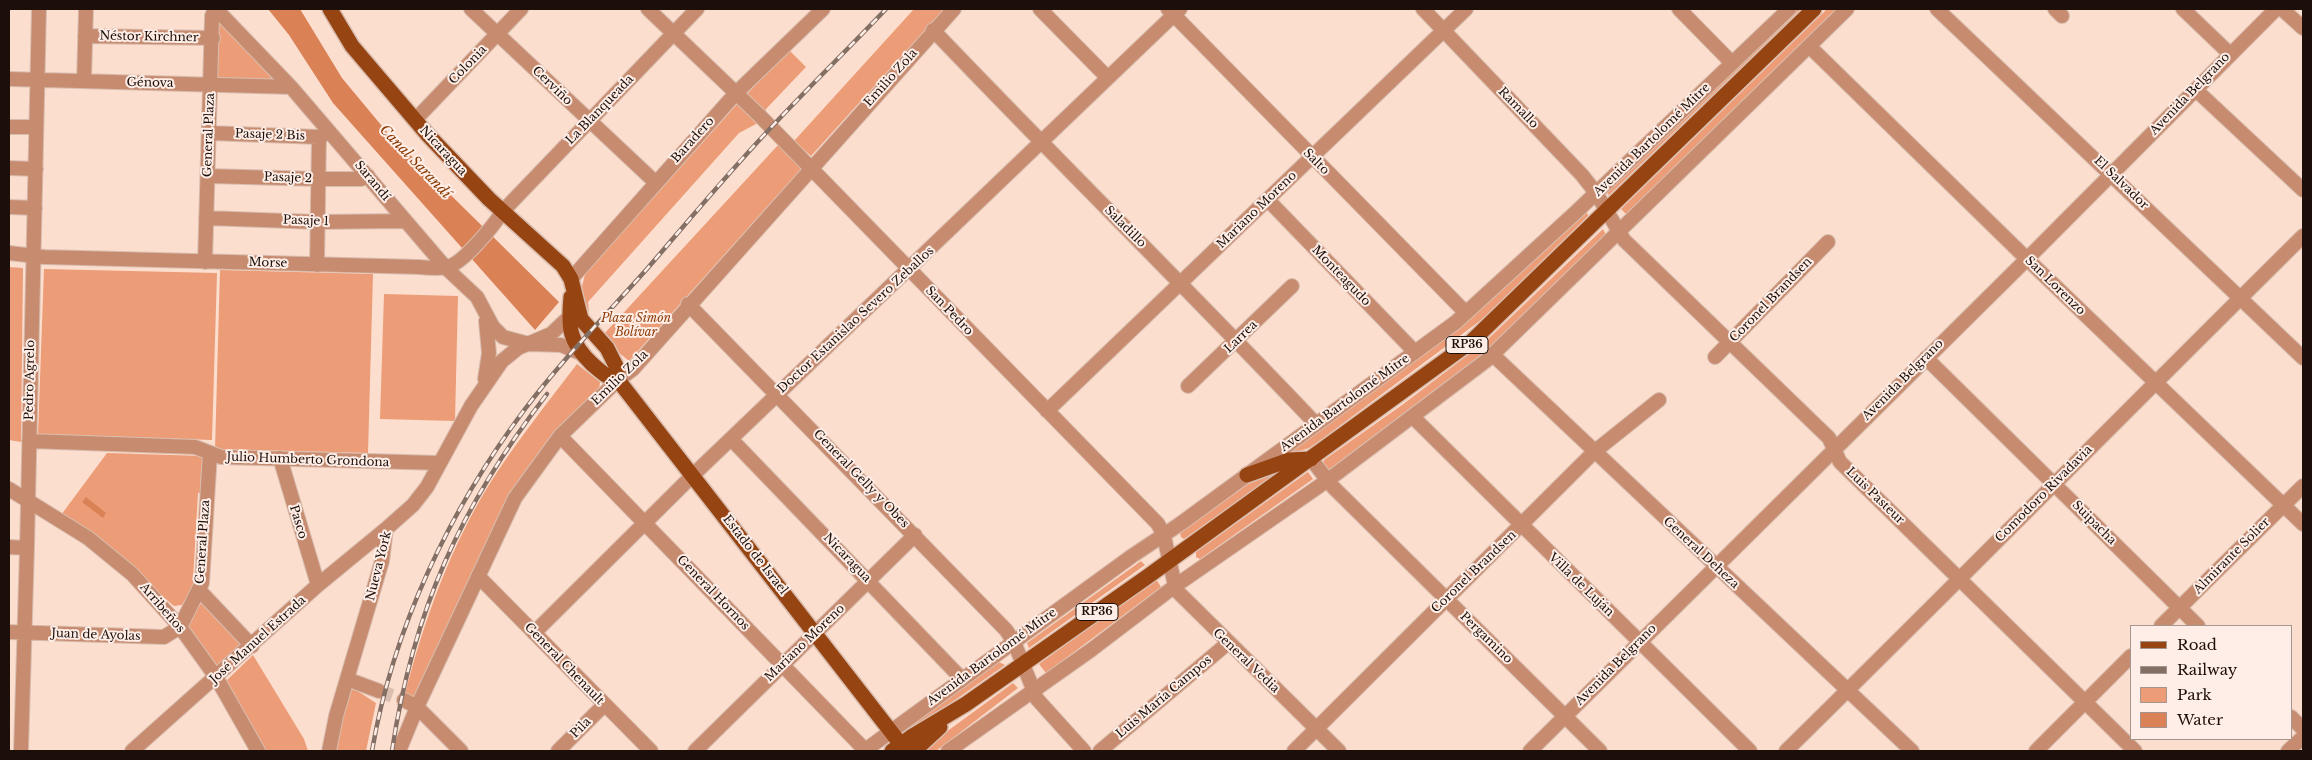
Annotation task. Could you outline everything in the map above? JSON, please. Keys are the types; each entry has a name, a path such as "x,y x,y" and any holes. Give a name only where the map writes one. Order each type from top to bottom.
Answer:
{"main road":[{"name":"Avenida Bartolomé Mitre","path":"903,750 1170,560 1472,341 1814,9"},
{"name":"Nicaragua","path":"336,11 357,51 499,217 555,257 572,280"},
{"name":"Estado de Israel","path":"572,280 569,317 571,334 580,353 607,376 618,380"},
{"name":"Estado de Israel","path":"572,280 581,319 607,348 616,366 618,380 816,633 903,750"},
{"path":"1247,475 1289,460 1311,458"}],"street":[{"name":"Pedro Agrelo","path":"21,751 15,719 25,633 39,9"},
{"path":"84,81 86,9"},
{"name":"General Plaza","path":"205,262 213,38 212,16 215,9"},
{"name":"Sarandí","path":"215,9 291,86 324,134 368,176 446,268 477,297 493,327 503,338 529,344"},
{"name":"Cerviño","path":"471,9 655,182"},
{"name":"Colonia","path":"415,120 521,9"},
{"name":"San Pedro","path":"648,9 736,93 1158,524 1164,536 1170,560"},
{"name":"La Blanqueada","path":"499,217 697,9"},
{"name":"Emilio Zola","path":"399,751 411,704 478,576 515,498 560,436 618,380 633,369 688,304 954,9"},
{"path":"1040,9 1107,77"},
{"name":"Ramallo","path":"1423,9 1596,192 1607,211"},
{"name":"Mariano Moreno","path":"1047,411 1466,9"},
{"path":"1679,9 1732,63"},
{"name":"Avenida Bartolomé Mitre","path":"864,751 1132,556 1164,536 1466,313 1788,9"},
{"path":"948,751 1091,650 1174,586 1328,480 1413,417 1492,354 1846,9"},
{"name":"El Salvador","path":"1937,9 2303,358"},
{"path":"2183,9 2230,54"},
{"name":"Avenida Belgrano","path":"1530,751 2027,259 2276,9"},
{"path":"2282,9 2303,28"},
{"name":"Baradero","path":"572,280 655,182 736,93 815,11"},
{"name":"Doctor Estanislao Severo Zeballos","path":"534,633 693,475 1041,143 1174,11"},
{"name":"Salto","path":"1174,11 1312,158 1466,313"},
{"name":"Saladillo","path":"934,30 1041,143 1182,283 1316,424"},
{"name":"Néstor Kirchner","path":"85,36 213,38"},
{"name":"San Lorenzo","path":"1809,46 2154,382 2303,524"},
{"name":"Génova","path":"9,79 291,86"},
{"path":"2196,90 2303,190"},
{"path":"9,127 36,127"},
{"name":"Pasaje 2 Bis","path":"209,133 324,134"},
{"path":"317,265 318,179 324,134"},
{"path":"9,168 36,169"},
{"name":"Pasaje 2","path":"208,176 318,179 361,179 368,176"},
{"name":"Monteagudo","path":"1268,200 1415,352"},
{"path":"9,207 35,208"},
{"name":"Luis Pasteur","path":"1607,211 1624,240 1829,438 1840,462 2135,751"},
{"path":"446,268 459,260 499,217"},
{"name":"Pasaje 1","path":"206,218 317,222 405,221"},
{"name":"Comodoro Rivadavia","path":"1786,751 2056,484 2154,382 2303,236"},
{"name":"Coronel Brandsen","path":"1715,357 1828,242"},
{"name":"Morse","path":"9,253 44,257 446,268"},
{"name":"Larrea","path":"1188,386 1237,341 1292,286"},
{"name":"General Gelly y Obes","path":"688,304 778,394 1006,630 1014,642 1023,663 1032,691"},
{"path":"480,391 489,352 485,313"},
{"name":"Nueva York","path":"329,751 347,679 382,562 386,529 413,505 427,487 480,391 490,377 498,373 529,344 551,334 569,317"},
{"path":"529,344 561,345 580,353"},
{"name":"General Deheza","path":"1492,354 1912,751"},
{"name":"Suipacha","path":"1926,358 2197,625"},
{"name":"Coronel Brandsen","path":"1294,751 1594,452 1659,400"},
{"name":"Villa de Luján","path":"1413,417 1750,751"},
{"name":"General Hornos","path":"560,436 864,751"},
{"name":"Nicaragua","path":"731,439 962,679"},
{"name":"Julio Humberto Grondona","path":"29,441 195,447 221,457 440,463"},
{"name":"General Plaza","path":"180,626 202,583 210,453"},
{"name":"Pasco","path":"280,458 318,585"},
{"name":"Pergamino","path":"1311,458 1328,480 1600,751"},
{"name":"Almirante Solier","path":"2162,625 2303,486"},
{"name":"Arribeños","path":"9,489 88,538 132,574 180,626 216,677 258,751"},
{"name":"José Manuel Estrada","path":"132,751 252,646 318,585 386,529"},
{"name":"Mariano Moreno","path":"695,751 915,535"},
{"path":"9,547 27,548"},
{"path":"1170,560 1174,586"},
{"name":"General Chenault","path":"478,576 651,751"},
{"name":"General Vedia","path":"1174,586 1181,596 1339,751"},
{"path":"200,590 252,646"},
{"name":"Juan de Ayolas","path":"9,632 164,637 180,626"},
{"name":"Luis María Campos","path":"1100,751 1228,643"},
{"path":"2036,751 2130,657"},
{"path":"347,679 378,691"},
{"path":"1032,691 1084,751"},
{"path":"411,704 461,751"},
{"name":"Pila","path":"558,751 604,705"},
{"path":"2292,718 2303,729"},
{"path":"2288,751 2303,737"}],"green space":[{"path":"914,9 944,9 811,156 794,141"},
{"path":"1794,9 1801,9 1609,195 1605,191"},
{"path":"1827,9 1838,9 1627,215 1621,209"},
{"path":"217,20 276,80 217,80 214,76"},
{"path":"789,50 806,67 766,109 766,115 746,95"},
{"path":"738,103 758,123 739,133 588,302 589,312 581,291 585,274"},
{"name":"Plaza Simón Bolívar","path":"779,144 802,168 629,361 612,347 604,334"},
{"path":"1583,211 1587,212 1588,216 1485,317 1309,448 1279,457"},
{"path":"1603,229 1606,235 1489,349 1409,414 1329,471 1323,464 1324,460 1402,405 1485,342"},
{"path":"9,267 23,268 21,442 9,440"},
{"path":"44,269 217,273 212,440 38,434"},
{"path":"220,270 373,274 368,453 215,449"},
{"path":"384,294 458,296 455,421 380,419"},
{"path":"577,364 600,382 599,390 550,444 517,487 507,503 416,699 405,694 421,638 440,584 477,505 533,421"},
{"path":"107,453 204,456 202,493 198,493 193,580 195,584 182,605 174,606 86,532 61,515"},
{"path":"1292,463 1184,539 1181,537 1180,533 1266,471"},
{"path":"1308,472 1313,479 1200,559 1196,557 1196,552"},
{"path":"1141,561 1145,565 1029,648 1027,643"},
{"path":"1156,579 1161,587 1046,673 1039,664"},
{"path":"204,602 244,648 219,671 186,627 198,606"},
{"path":"253,655 304,739 308,751 262,751 226,681"},
{"path":"999,662 1005,665 912,730 909,727"},
{"path":"1013,683 1018,688 936,751 924,751 923,749"},
{"path":"351,690 356,690 376,703 366,751 334,751 347,695"}],"water":[{"name":"Canal Sarandí","path":"268,9 300,9 342,78 386,131 559,302 535,330 333,103 289,35"},
{"path":"86,497 106,513 103,518 82,502"}],"tunnel":[{"path":"379,691 404,700"}],"railway":[{"path":"372,751 394,660 428,571 472,487 498,447 554,373 729,174 780,118 886,9"},
{"path":"392,751 401,700 413,652 427,606 445,562 465,520 489,478 516,436 547,394"}]}
